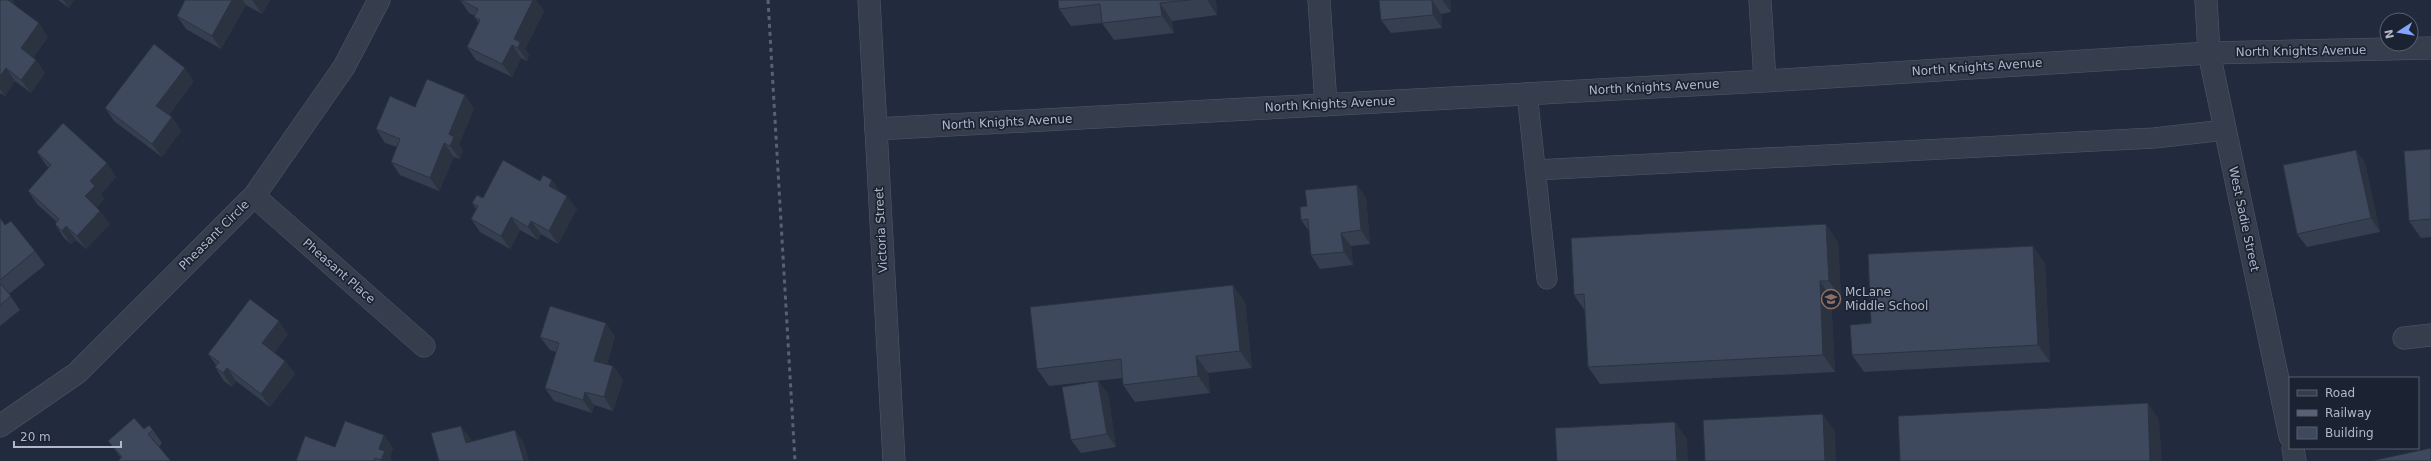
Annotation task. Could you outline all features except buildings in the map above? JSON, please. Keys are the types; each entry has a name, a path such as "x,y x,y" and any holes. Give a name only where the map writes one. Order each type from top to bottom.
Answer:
{"street":[{"name":"Pheasant Circle","path":"0,426 77,372 254,196 344,67 379,0"},
{"name":"Victoria Street","path":"869,0 894,461"},
{"path":"1319,0 1326,104"},
{"path":"1760,0 1765,81"},
{"name":"West Sadie Street","path":"2206,0 2209,53 2289,431"},
{"name":"North Knights Avenue","path":"876,129 1765,81 2209,53 2431,48"},
{"name":"Pheasant Place","path":"254,196 424,346"},
{"path":"2404,338 2431,335"},
{"path":"2292,449 2295,461"}],"lane":[{"path":"1527,93 1547,279"},
{"path":"1535,170 2146,138 2225,130"}],"railway":[{"path":"768,0 795,461"}],"place":[{"name":"McLane Middle School","path":"1831,299"}]}
